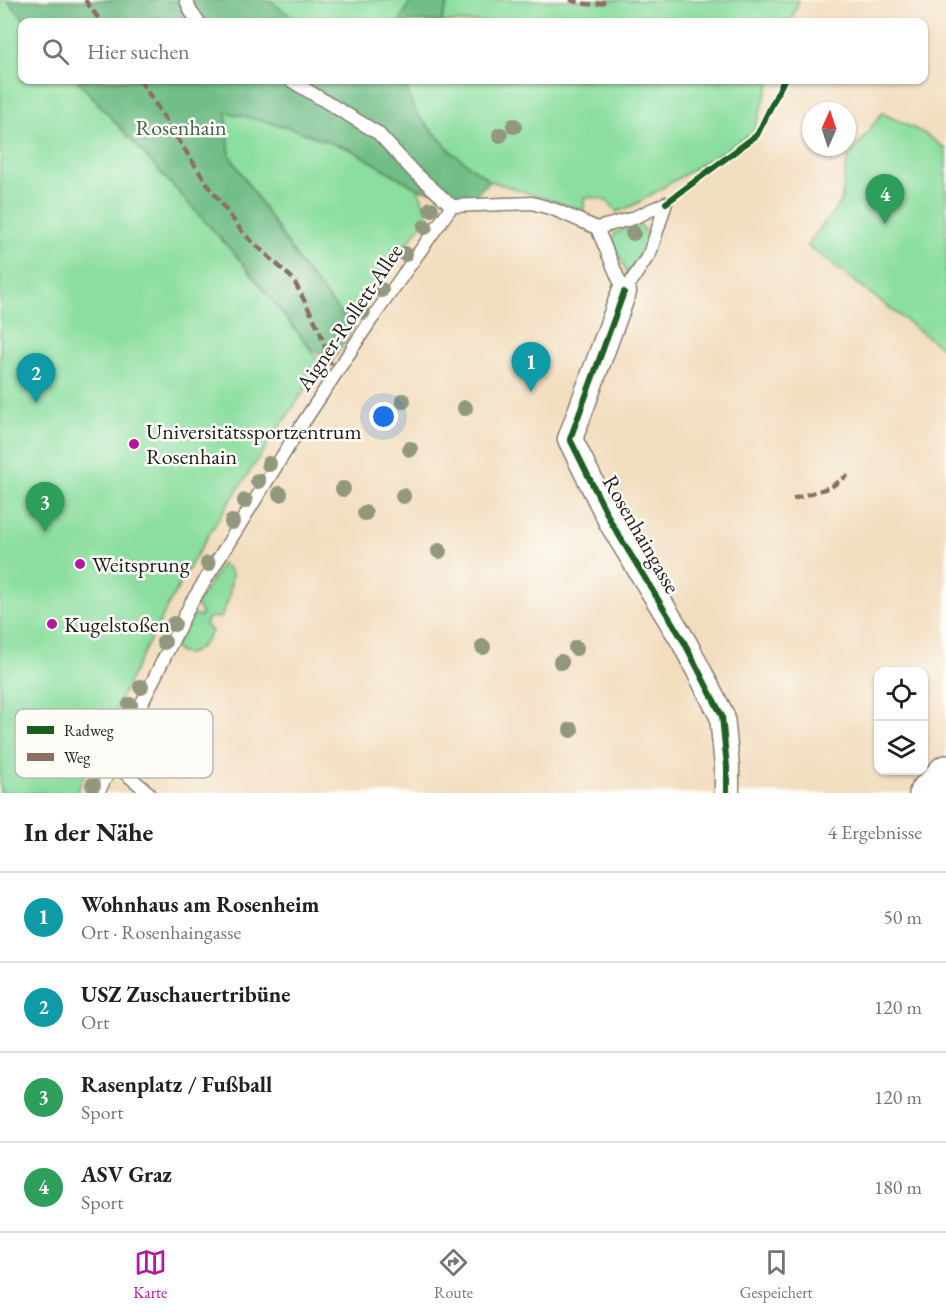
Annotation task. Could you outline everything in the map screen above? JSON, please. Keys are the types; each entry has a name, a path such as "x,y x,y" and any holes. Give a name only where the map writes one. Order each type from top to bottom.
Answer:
{"main road":[{"path":"926,793 946,772"}],"street":[{"name":"Rosenhaingasse","path":"624,292 570,439 612,524 684,642 722,716 727,793"}],"lane":[{"path":"186,0 196,18"},
{"path":"297,84 378,133 413,171 453,206 532,203 554,209 597,228 624,292"},
{"name":"Rosenhaingasse","path":"597,228 631,219 666,203 650,253 624,292"},
{"name":"Aigner-Rollett-Allee","path":"138,709 191,603 223,550 371,320 453,206"},
{"name":"Aigner-Rollett-Allee","path":"98,793 105,778"},
{"path":"131,778 149,793"}],"green space":[{"name":"Universitätssportzentrum Rosenhain","path":"0,0 7,0 23,18 18,18 18,84 81,84 240,260 322,364 196,556 116,709 15,709 15,778 83,778 76,793 0,793"},
{"path":"7,0 269,0 294,18 23,18"},
{"path":"269,0 411,0 401,18 294,18"},
{"path":"411,0 449,0 442,18 401,18"},
{"path":"449,0 799,0 792,18 442,18"},
{"name":"Rosenhain","path":"81,84 405,84 415,112 453,153 490,181 472,198 418,189 352,150 287,127 226,112 230,156 302,266 354,327 333,360 311,349 240,260"},
{"path":"406,84 770,84 753,133 634,205 617,212 607,201 599,198 584,198 584,211 487,180 453,153 415,112"},
{"path":"226,111 287,127 352,150 418,189 429,216 346,320 305,270 230,156"},
{"path":"882,113 925,134 946,149 946,351 807,245 841,202 847,160 850,156 856,156 856,148"},
{"path":"632,225 640,225 648,234 631,271 627,272 612,241 615,233"},
{"path":"222,564 232,574 229,597 221,618 207,619 205,625 212,631 198,649 184,654 178,652 175,646 192,614 200,617 202,614 197,603"}],"marked path":[{"path":"85,0 98,18"},
{"path":"570,0 585,4 608,0"},
{"path":"143,84 205,181 243,233 293,279 319,329 331,365"},
{"path":"793,499 831,487 848,475"}],"cycle path":[{"path":"666,203 757,135 782,84"},
{"path":"624,292 570,439 612,524 684,642 722,716 727,793"}],"place":[{"name":"ASV Graz","path":"885,224"},
{"name":"Wohnhaus am Rosenheim","path":"531,392"},
{"name":"USZ Zuschauertribüne","path":"36,403"},
{"name":"Universitätssportzentrum Rosenhain","path":"134,444"},
{"name":"Rasenplatz / Fußball","path":"45,532"},
{"name":"Weitsprung","path":"80,564"},
{"name":"Kugelstoßen","path":"52,624"}]}
